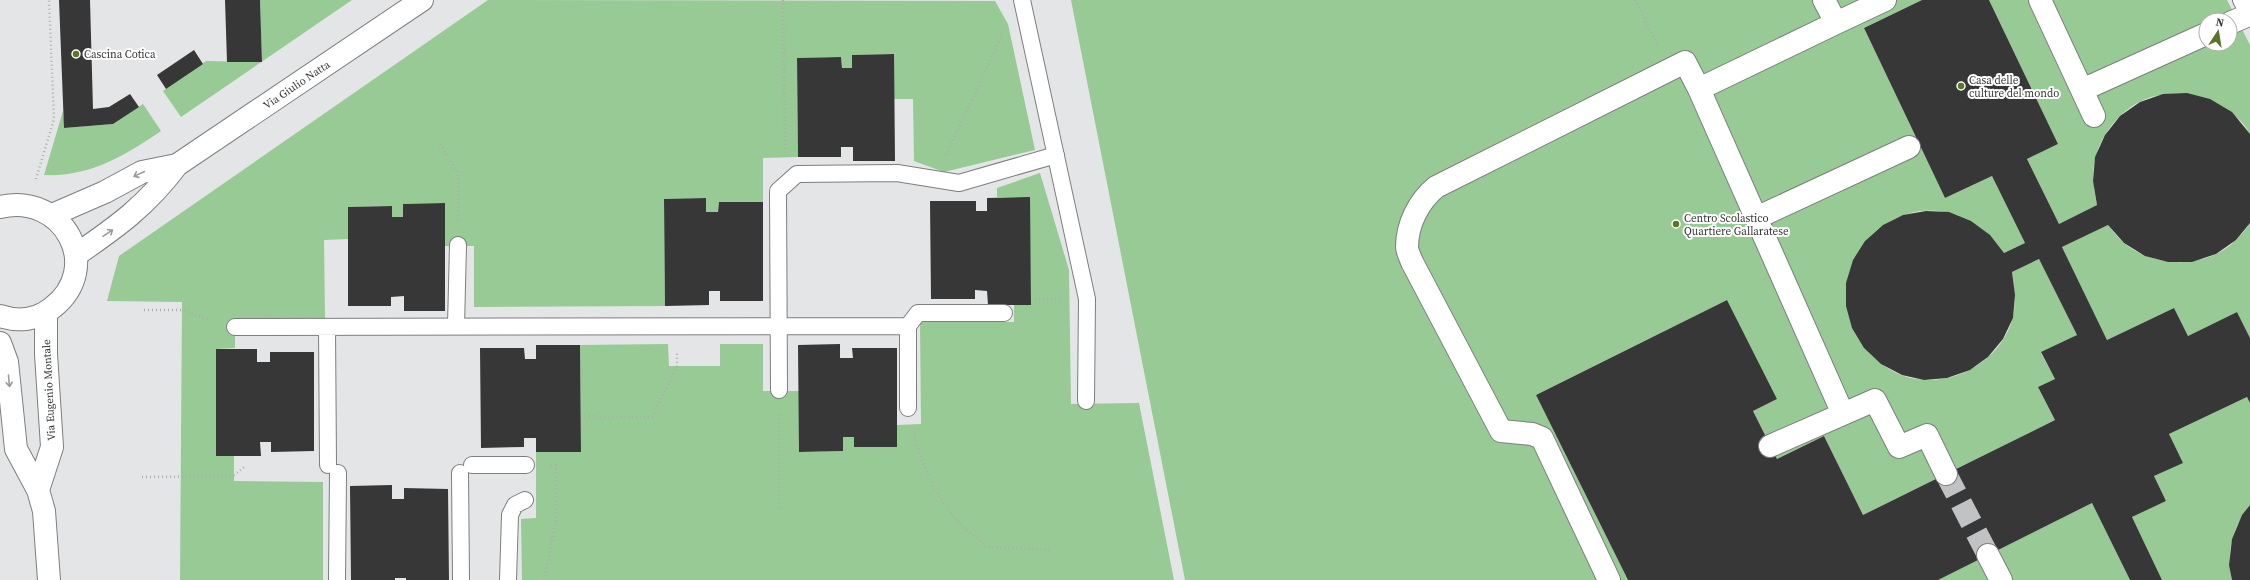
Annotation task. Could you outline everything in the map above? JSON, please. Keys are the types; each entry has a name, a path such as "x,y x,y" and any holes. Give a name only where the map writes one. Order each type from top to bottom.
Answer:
{"street":[{"path":"1824,0 1836,23"},
{"path":"1699,89 1885,0"},
{"path":"2040,0 2094,116"},
{"name":"Via Giulio Natta","path":"76,255 123,223 157,191 177,165 417,2"},
{"path":"2082,90 2198,38"},
{"path":"1606,578 1542,438 1532,434 1501,431 1406,248 1414,215 1425,196 1436,187 1685,62 1699,89 1842,414"},
{"path":"1756,218 1909,147"},
{"name":"Via Giulio Natta","path":"52,215 105,192 142,172 177,165"},
{"path":"0,207 27,205 40,208 52,215 64,226 72,240 76,255 76,272 70,288 60,302 46,312 27,319 16,320 0,316"},
{"name":"Via Eugenio Montale","path":"38,490 52,447 46,354 46,312"},
{"path":"0,343 7,362 16,449 38,490 44,511 49,580"},
{"path":"1770,446 1874,400 1900,447 1927,435 1946,474"},
{"path":"1988,555 2001,580"}],"lane":[{"path":"1023,6 1087,299 1086,401"},
{"path":"779,390 778,191 797,174 898,173 958,183 1056,155"},
{"path":"456,326 458,245"},
{"path":"908,408 908,326 918,313 1004,313"},
{"path":"235,327 908,326"},
{"path":"328,327 337,580"},
{"path":"461,580 466,469 526,465"},
{"path":"508,580 510,515 516,505 524,500"}],"path":[{"path":"35,179 54,118 49,0"},
{"path":"783,0 785,157 797,174"},
{"path":"1635,0 1670,69"},
{"path":"934,179 1008,24 1023,6"},
{"path":"440,144 458,173 458,245"},
{"path":"144,310 182,310 235,327"},
{"path":"584,416 652,417 677,366 677,326"},
{"path":"778,508 779,390"},
{"path":"908,408 918,451 936,488 955,517 986,547 1052,550"},
{"path":"142,477 234,476 244,467"}],"green space":[{"path":"260,0 352,0 262,62"},
{"path":"488,0 995,1 1008,24 1035,150 944,172 914,161 913,99 894,99 894,54 852,55 852,68 842,68 841,57 797,58 798,157 763,158 763,202 719,202 718,212 706,212 706,198 664,199 665,306 474,307 474,246 445,246 444,203 403,204 403,217 392,217 392,206 348,207 348,239 324,240 325,318 235,319 235,348 216,349 217,456 234,456 234,481 323,482 323,580 180,580 182,302 107,301 119,256"},
{"name":"Centro Scolastico Quartiere Gallaratese","path":"1071,0 1922,0 1864,28 1945,198 1992,176 2025,243 2004,253 1992,239 1964,219 1949,213 1934,211 1918,212 1901,216 1881,227 1865,241 1864,348 1891,370 1901,375 1918,379 1936,380 1953,377 1969,370 1984,360 1997,348 2007,334 2014,311 2012,272 2039,259 2077,335 2041,353 2055,379 2038,387 2055,420 1863,515 1824,436 1777,459 1753,411 1777,399 1727,300 1536,395 1628,580 1185,580"},
{"path":"1989,0 2227,0 2233,12 2198,12 2198,52 2238,52 2238,22 2250,45 2250,134 2246,127 2236,117 2224,111 2182,98 2170,95 2161,95 2139,102 2120,116 2105,135 2100,145 2094,162 2093,174 2097,205 2059,224 2027,159 2058,144"},
{"path":"206,61 261,62 181,117 163,91"},
{"path":"143,104 161,131 134,149 91,169 61,175 44,175 63,111 65,128 113,124"},
{"path":"1040,173 1069,270 1071,404 1139,403 1174,580 522,580 521,519 536,518 536,452 581,452 580,345 668,344 669,366 720,366 720,344 763,344 763,391 799,391 799,452 843,451 843,437 854,437 854,447 897,447 897,425 921,424 920,322 1014,322 1014,305 1031,305 1029,197 997,197 997,188"},
{"path":"2250,223 2250,338 2237,312 2188,336 2174,308 2107,340 2062,247 2108,225 2124,243 2137,252 2151,258 2181,262 2196,261 2224,250 2238,238"},
{"path":"2247,397 2250,403 2250,505 2239,522 2232,541 2230,550 2230,570 2232,580 2162,580 2132,517 2166,501 2154,476 2182,463 2169,434"},
{"path":"2092,503 2130,580 1937,580"}],"building":[{"name":"Cascina Cotica","path":"59,0 90,0 93,109 109,107 130,94 139,107 113,124 64,128"},
{"path":"225,0 260,0 262,62 227,62"},
{"path":"1922,0 1989,0 2058,144 2027,159 2059,224 2097,205 2093,181 2095,157 2105,135 2120,116 2140,102 2163,94 2187,93 2210,99 2232,112 2250,134 2250,223 2236,240 2216,254 2192,262 2168,262 2145,256 2124,243 2108,225 2062,247 2107,340 2174,308 2188,336 2237,312 2250,338 2250,403 2247,397 2169,434 2183,463 2154,476 2166,501 2132,517 2162,580 2130,580 2092,503 1938,580 1628,580 1536,395 1727,300 1777,399 1753,411 1777,459 1824,436 1863,515 2055,420 2038,387 2055,379 2041,352 2077,335 2039,259 2012,272 2015,295 2013,318 2003,339 1988,357 1970,370 1947,378 1924,380 1902,375 1881,364 1864,348 1852,328 1846,306 1846,283 1853,260 1865,241 1883,225 1903,215 1926,211 1949,212 1971,221 1990,235 2004,253 2025,243 1992,176 1945,198 1864,28"},
{"path":"194,50 203,64 166,89 157,75"},
{"path":"894,54 895,161 853,161 853,147 841,147 841,157 798,157 797,58 841,57 842,68 852,68 852,55"},
{"path":"1030,197 1031,305 988,305 987,291 975,290 975,299 931,299 930,201 976,201 976,211 987,211 987,198"},
{"path":"706,198 706,212 718,212 719,202 763,202 763,301 720,301 720,291 709,291 709,305 665,306 664,199"},
{"path":"445,203 445,311 404,311 404,296 391,297 391,306 348,306 348,207 392,206 392,217 403,217 403,204"},
{"path":"840,344 840,358 853,358 852,348 897,348 897,447 854,447 854,437 843,437 843,451 799,452 798,345"},
{"path":"536,345 580,345 581,452 536,452 536,438 524,438 524,447 481,448 480,348 524,348 525,359 536,359"},
{"path":"216,349 257,349 257,362 270,362 270,352 314,352 314,451 271,452 271,442 260,442 261,456 216,456"},
{"path":"392,485 392,499 404,499 404,488 448,489 449,580 406,580 406,578 395,578 395,580 351,580 350,486"},
{"path":"2250,505 2250,580 2232,580 2229,565 2232,539 2242,515"}],"tunnel":[{"path":"1946,474 1988,555"}],"place":[{"name":"Cascina Cotica","path":"76,54"},
{"name":"Casa delle culture del mondo","path":"1961,86"},
{"name":"Centro Scolastico Quartiere Gallaratese","path":"1676,224"}]}
